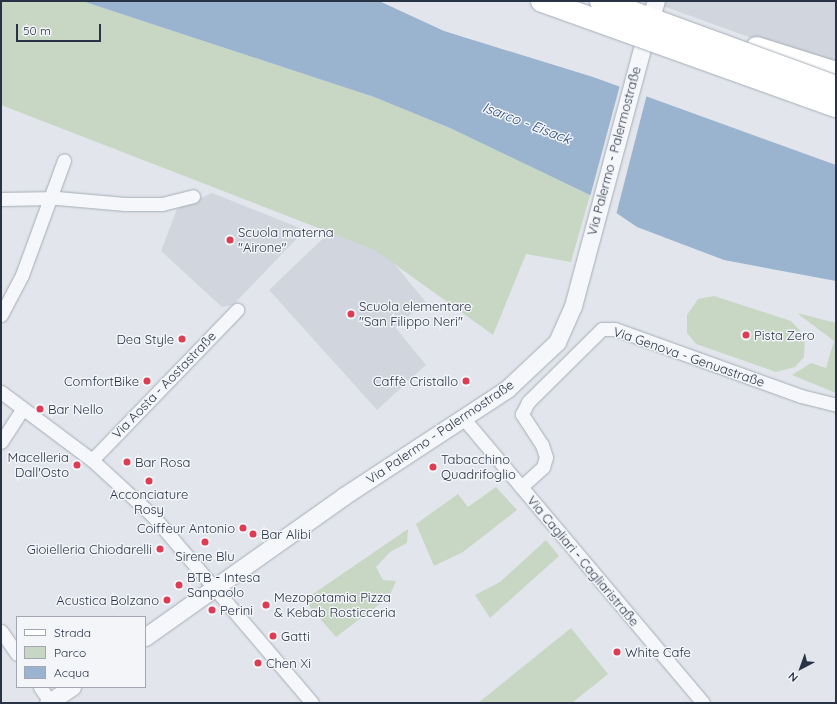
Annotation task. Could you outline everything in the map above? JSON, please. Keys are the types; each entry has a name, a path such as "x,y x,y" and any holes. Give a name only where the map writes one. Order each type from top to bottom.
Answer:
{"highway":[{"path":"542,1 836,106"},
{"path":"601,1 836,87"}],"main road":[{"path":"570,1 722,56 767,51"},
{"path":"628,1 767,51 836,72"}],"street":[{"name":"Via Palermo - Palermostraße","path":"146,636 217,588 344,496 464,419 538,364 557,342 567,325 651,31 656,1"},
{"path":"1,315 22,275 64,160"},
{"path":"1,198 51,198 124,204 162,204 193,196"},
{"name":"Via Aosta - Aostastraße","path":"92,460 237,310"},
{"name":"Via Genova - Genuastraße","path":"521,487 543,467 546,457 542,445 522,414 528,402 602,329 615,329 801,396 836,405"},
{"path":"1,392 92,460 153,516 217,588 312,703"},
{"path":"1,442 23,408"},
{"name":"Via Cagliari - Cagliaristraße","path":"464,419 702,703"},
{"path":"1,631 16,653"},
{"path":"41,688 49,702 70,688"}],"shaded area":[{"path":"649,1 836,1 836,67 774,46"},
{"name":"Scuola materna \"Airone\"","path":"212,193 305,230 233,305 222,307 161,251 177,209"},
{"name":"Scuola elementare \"San Filippo Neri\"","path":"334,228 381,248 426,302 395,327 426,365 377,410 269,290"}],"green space":[{"path":"1,1 82,1 374,97 450,128 590,195 571,262 526,254 493,335 375,250 1,105"},
{"name":"Pista Zero","path":"714,296 791,321 805,336 804,357 795,367 776,372 696,344 687,333 687,315 698,299"},
{"path":"797,313 836,323 836,393 792,375 811,363 826,368 834,341"},
{"path":"496,487 517,510 463,552 434,566 416,524 458,494 468,507"},
{"path":"408,529 407,543 390,552 376,567 383,580 396,581 389,597 336,637 304,600"},
{"path":"546,540 559,556 490,618 475,595 500,582"},
{"path":"571,628 608,674 572,703 478,703"}],"water":[{"name":"Isarco - Eisack","path":"82,1 379,1 444,31 593,77 836,165 836,281 724,260 637,227 590,195 450,128 374,97"}],"pier":[{"path":"620,85 647,94 616,215 590,197"}],"place":[{"name":"Scuola materna \"Airone\"","path":"230,240"},
{"name":"Scuola elementare \"San Filippo Neri\"","path":"351,314"},
{"name":"Pista Zero","path":"746,335"},
{"name":"Dea Style","path":"182,339"},
{"name":"ComfortBike","path":"147,381"},
{"name":"Caffè Cristallo","path":"466,381"},
{"name":"Bar Nello","path":"40,409"},
{"name":"Bar Rosa","path":"127,462"},
{"name":"Macelleria Dall'Osto","path":"77,465"},
{"name":"Tabacchino Quadrifoglio","path":"433,467"},
{"name":"Acconciature Rosy","path":"149,481"},
{"name":"Coiffeur Antonio","path":"243,528"},
{"name":"Bar Alibi","path":"253,534"},
{"name":"Sirene Blu","path":"205,542"},
{"name":"Gioielleria Chiodarelli","path":"160,549"},
{"name":"BTB - Intesa Sanpaolo","path":"179,585"},
{"name":"Acustica Bolzano","path":"167,600"},
{"name":"Mezopotamia Pizza & Kebab Rosticceria","path":"266,605"},
{"name":"Perini","path":"212,610"},
{"name":"Gatti","path":"273,636"},
{"name":"White Cafe","path":"617,652"},
{"name":"Chen Xi","path":"258,663"}]}
